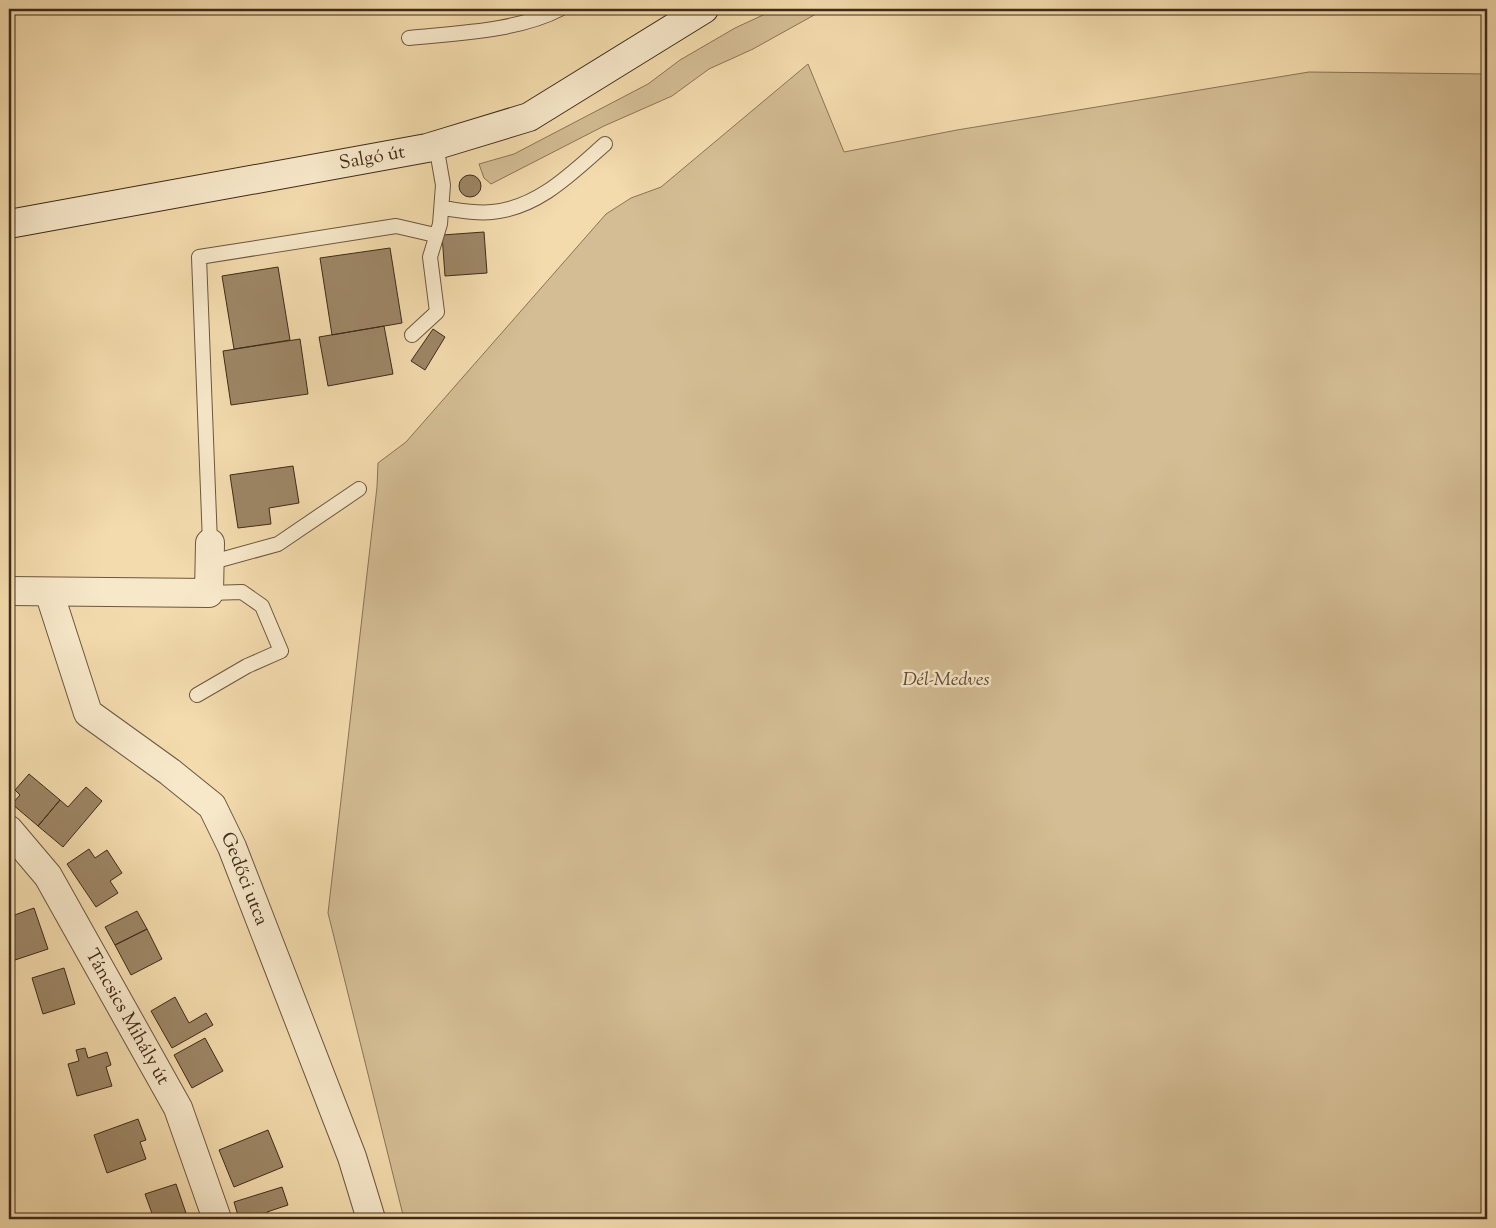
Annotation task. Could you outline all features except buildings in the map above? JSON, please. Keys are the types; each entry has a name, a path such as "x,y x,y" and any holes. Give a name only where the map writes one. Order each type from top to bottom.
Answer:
{"street":[{"name":"Salgó út","path":"9,224 463,138 529,117 704,9"},
{"path":"9,591 209,593 209,553"},
{"name":"Gedőci utca","path":"49,592 88,713 170,772 212,806 232,847 348,1148 371,1219"},
{"name":"Táncsics Mihály út","path":"9,830 48,876 178,1108 217,1219"}],"lane":[{"path":"410,38 496,28 550,14 560,9"},
{"path":"412,335 437,312 430,271 430,257 442,208 443,185 436,144"},
{"path":"442,208 462,212 491,212 520,206 559,183 606,144"},
{"path":"359,489 278,544 209,553 199,257 396,226 435,235"},
{"path":"196,695 247,666 281,651 262,606 242,592 209,593"}],"green space":[{"path":"776,9 825,9 753,49 709,69 672,96 604,126 491,184 484,178 479,164 514,154 648,84 680,60 735,28"},
{"name":"Dél-Medves","path":"808,64 844,152 957,130 1309,72 1487,74 1487,1219 404,1219 328,913 377,487 378,463 406,442 606,214 631,198 661,187"}]}
